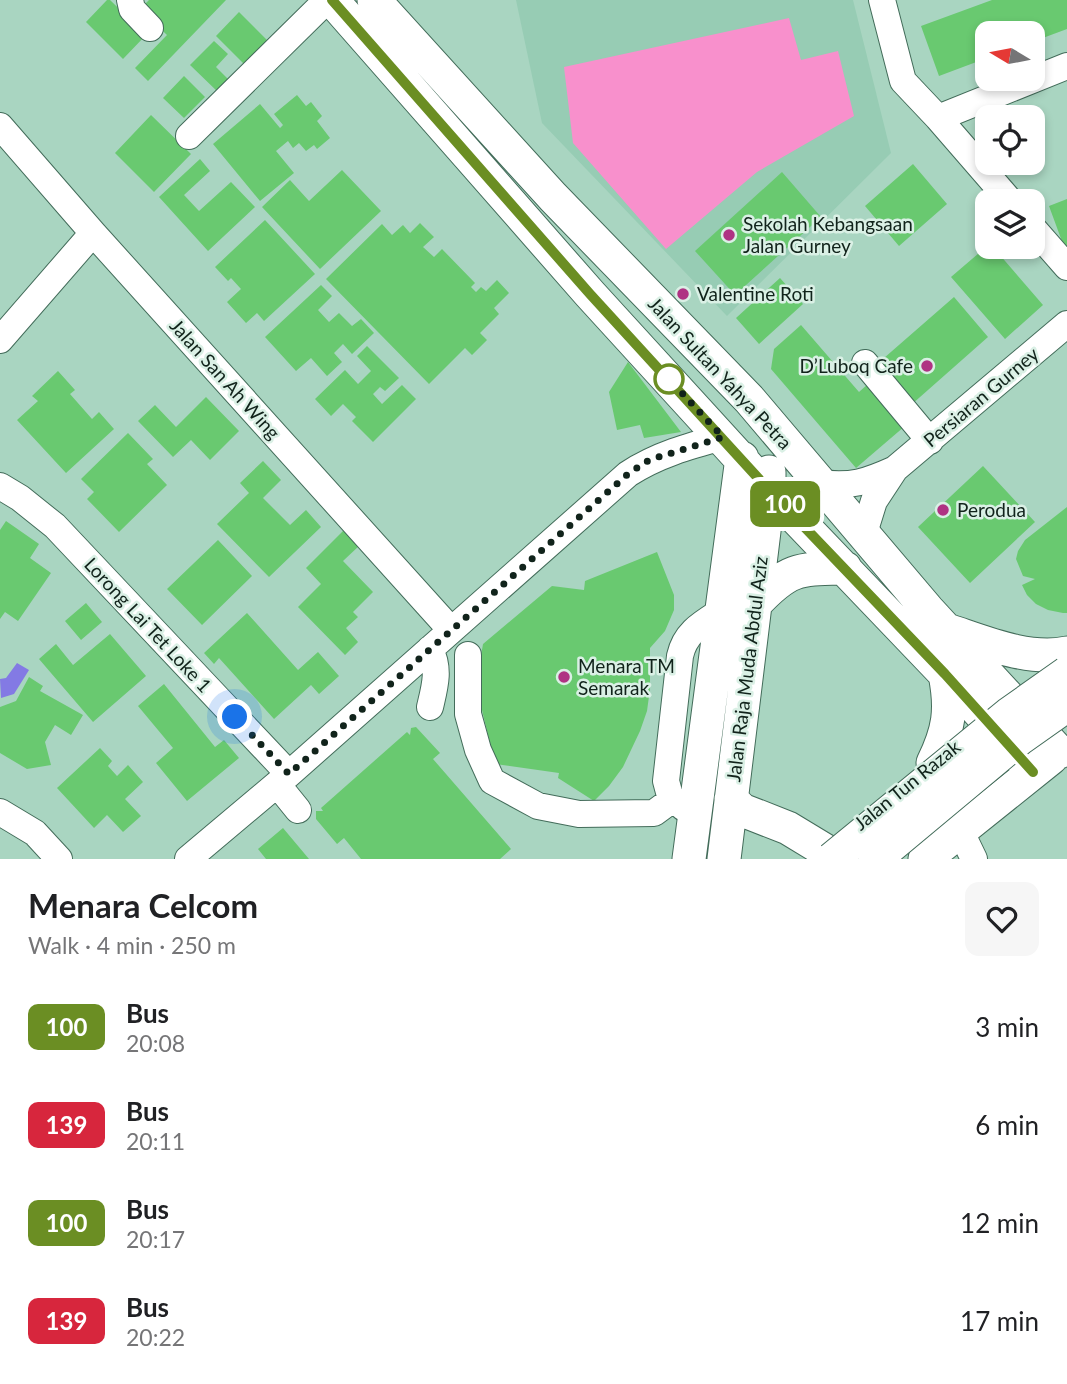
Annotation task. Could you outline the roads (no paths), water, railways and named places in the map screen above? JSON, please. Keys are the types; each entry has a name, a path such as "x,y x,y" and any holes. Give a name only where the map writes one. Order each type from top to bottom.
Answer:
{"main road":[{"name":"Jalan Sultan Yahya Petra","path":"330,0 519,215 769,490 945,674 1063,749"},
{"name":"Jalan Sultan Yahya Petra","path":"374,0 553,197 749,399 864,533 947,631 999,710 1033,772"},
{"name":"Jalan Raja Muda Abdul Aziz","path":"724,859 769,490 765,442 749,399"},
{"name":"Jalan Raja Muda Abdul Aziz","path":"689,859 683,808 720,612 732,447"},
{"path":"756,603 776,581 793,572 845,568"},
{"path":"947,631 993,646 1019,651 1055,656 1067,653"},
{"name":"Jalan Tun Razak","path":"825,856 999,710 1067,664"},
{"name":"Jalan Tun Razak","path":"825,856 1009,714 1067,673"},
{"path":"933,764 944,740 949,718 945,674"},
{"name":"Jalan Tun Razak","path":"875,859 1019,739 1067,705"},
{"path":"925,859 967,845 1033,772 1063,749"},
{"path":"731,799 742,810 788,828 825,856"}],"street":[{"path":"130,0 132,9 150,28"},
{"path":"189,136 330,0"},
{"path":"882,0 903,81 1000,189"},
{"path":"938,118 1067,66"},
{"name":"Jalan San Ah Wing","path":"0,126 93,233 452,630"},
{"path":"0,341 93,233"},
{"path":"1045,242 1067,267"},
{"name":"Persiaran Gurney","path":"820,483 844,486 863,483 895,470 1067,324"},
{"path":"865,363 930,442"},
{"path":"188,859 283,779 628,474 661,456 732,447"},
{"name":"Persiaran Gurney","path":"864,533 874,501 895,470"},
{"name":"Lorong Lai Tet Loke 1","path":"0,485 55,526 283,779 298,810"},
{"path":"430,649 437,663 437,678 430,707"},
{"path":"468,655 468,715 478,750 492,782 538,806 579,814 654,813 683,808"},
{"path":"0,812 35,833 59,859"}],"place":[{"name":"Sekolah Kebangsaan Jalan Gurney","path":"729,235"},
{"name":"Valentine Roti","path":"683,294"},
{"name":"D’Luboq Cafe","path":"927,366"},
{"name":"Perodua","path":"943,510"},
{"name":"Menara TM Semarak","path":"564,677"}]}
